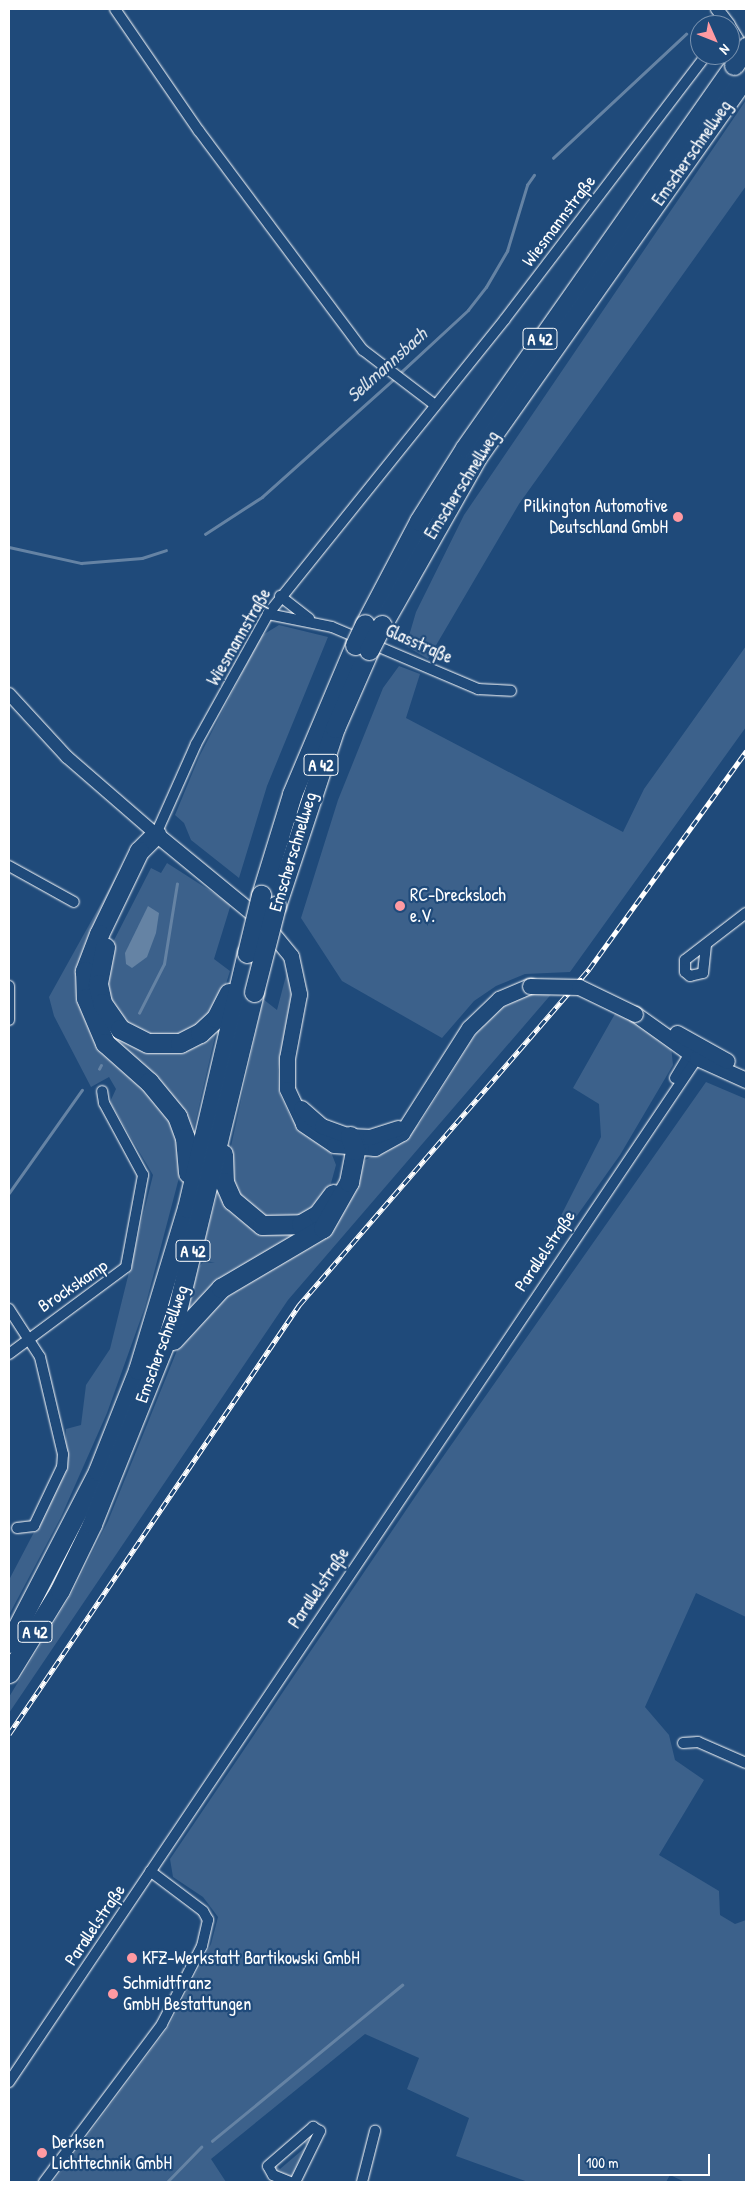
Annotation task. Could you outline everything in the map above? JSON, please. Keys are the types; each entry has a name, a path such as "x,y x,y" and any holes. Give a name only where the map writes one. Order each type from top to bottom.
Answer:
{"highway":[{"name":"Emscherschnellweg","path":"9,1673 92,1524 176,1315 225,1115 247,953 334,728 362,648 465,448 743,69 746,47"},
{"path":"156,834 100,963 98,984 107,1012 137,1039 159,1044 180,1043 209,1026 243,983"},
{"path":"156,834 139,851 99,934 85,971 86,998 104,1043 148,1082 177,1116 188,1161 187,1208"},
{"name":"Emscherschnellweg","path":"9,1643 59,1553 116,1428 160,1305 187,1208 243,983 269,900"},
{"path":"225,1115 226,1188 240,1211 262,1225 288,1227 318,1214 334,1192 349,1145"},
{"path":"150,1383 177,1334 212,1295 307,1241 326,1224 346,1192 349,1145"}],"main road":[{"path":"156,834 263,922 291,956 299,994 287,1080 293,1107 303,1124 317,1136 349,1145 394,1140 419,1108 479,1017 499,999 530,986 579,987 635,1014 746,1080"},
{"path":"697,1051 746,1070"}],"street":[{"path":"115,9 199,131 363,350 435,406"},
{"name":"Wiesmannstraße","path":"156,834 196,744 268,614 280,596 335,534 698,65"},
{"name":"Glasstraße","path":"280,596 314,622"},
{"name":"Glasstraße","path":"268,614 314,622 384,646 478,688 511,691"},
{"path":"9,694 54,744 156,834"},
{"path":"9,866 74,902"},
{"path":"706,945 746,913"},
{"path":"9,986 9,1020"},
{"name":"Parallelstraße","path":"9,2082 697,1051"},
{"name":"Brockskamp","path":"30,1335 126,1267 143,1175 104,1104 102,1091"},
{"name":"Brockskamp","path":"9,1309 30,1335 40,1357 64,1454 34,1526 18,1528"},
{"path":"9,1354 30,1335"},
{"path":"683,1743 698,1742 746,1763"},
{"path":"44,2182 162,2024 202,1946 208,1920 203,1911 150,1871"},
{"path":"290,2182 271,2179 268,2166 313,2127 320,2131 295,2182"},
{"path":"362,2182 375,2131"}],"shaded area":[{"path":"746,100 746,186 519,504 428,659 406,646 416,612 464,515"},
{"path":"279,625 328,637 267,786 239,878 191,840 184,823 175,815 199,757 261,636"},
{"path":"746,646 746,727 570,972 525,974 496,986 474,1001 442,1038 342,981 301,918 338,800 383,688 399,666 420,674 406,718 623,832 644,789"},
{"path":"134,844 79,1002 91,1035 159,1102 175,1132 180,1174 145,1307 107,1413 61,1517 9,1615 9,1580 65,1473 66,1429 81,1425 86,1385 110,1349 153,1175 110,1102 116,1089 109,1077 91,1087 54,1016 49,997"},
{"path":"167,863 231,904 214,959 230,971 222,997 209,1019 172,1039 132,1030 104,990 110,948 151,868 161,873"},
{"path":"148,906 159,913 156,933 147,957 132,968 126,964 125,953"},
{"path":"288,968 292,990 278,1070 279,1092 291,1118 331,1152 336,1165 330,1187 315,1210 277,1223 236,1198 228,1160 263,999 277,1010"},
{"path":"93,976 140,1045 218,1023 191,1141 109,1040"},
{"path":"554,991 288,1300 9,1713 9,1697 73,1591 108,1521 180,1343 194,1323 240,1282 308,1249 330,1230 346,1209 363,1161 399,1143 420,1123 477,1032 495,1011 527,995"},
{"path":"616,1012 671,1046 673,1065 620,1155 520,1296 601,1137 599,1104 573,1088"},
{"path":"706,1082 746,1099 746,1617 696,1593 645,1707 669,1735 675,1760 704,1780 659,1855 719,1891 720,1915 735,1924 746,1920 746,2182 685,2182 670,2175 666,2182 528,2182 456,2156 469,2118 407,2089 419,2058 365,2034 211,2159 226,2182 53,2182 169,2026 211,1944 218,1917 203,1897 173,1877 170,1859 421,1488"},
{"path":"220,1183 269,1232 301,1230 184,1318 199,1267 203,1262 215,1263 203,1260 207,1249 203,1248"},
{"path":"310,2140 311,2142 293,2179 276,2172 275,2164 280,2169 307,2146 303,2141"}],"waterway":[{"name":"Sellmannsbach","path":"553,158 686,34"},
{"name":"Sellmannsbach","path":"399,374 468,310 486,287 507,251 527,185 534,175"},
{"name":"Sellmannsbach","path":"205,534 262,497 395,378"},
{"name":"Sellmannsbach","path":"9,547 81,563 142,558 166,550"},
{"path":"139,1013 164,964 177,884"},
{"path":"99,1069 101,1065"},
{"path":"9,1193 82,1090"},
{"path":"212,2141 402,1985"},
{"path":"167,2182 201,2147"}],"railway":[{"path":"9,1734 299,1305 589,969 746,751"}],"place":[{"name":"Pilkington Automotive Deutschland GmbH","path":"678,517"},
{"name":"RC-Drecksloch e.V.","path":"400,906"},
{"name":"KFZ-Werkstatt Bartikowski GmbH","path":"132,1958"},
{"name":"Schmidtfranz GmbH Bestattungen","path":"113,1994"},
{"name":"Derksen Lichttechnik GmbH","path":"42,2153"}]}
